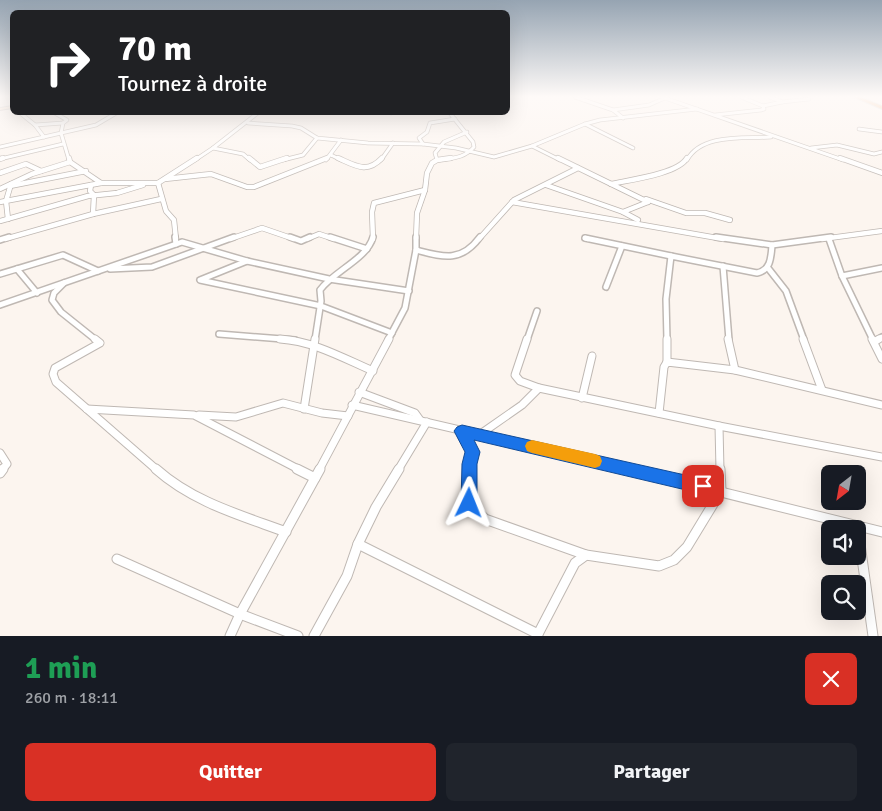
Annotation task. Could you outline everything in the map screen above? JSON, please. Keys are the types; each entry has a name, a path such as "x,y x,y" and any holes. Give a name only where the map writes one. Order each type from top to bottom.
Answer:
{"street":[{"path":"36,127 44,137"},
{"path":"62,127 61,133 63,144 70,162 86,171 101,183"},
{"path":"0,148 86,127"},
{"path":"0,202 101,183 158,183 213,148 242,127"},
{"path":"295,127 301,128 317,138 423,144 456,148 498,157 532,146 579,127"},
{"path":"423,144 420,138 427,132 429,127"},
{"path":"230,636 240,614 315,478 359,392 373,371 405,308 416,250 417,213 425,190 427,173 432,163 437,160 462,157 471,152 474,142 461,127"},
{"path":"591,127 633,148"},
{"path":"747,127 882,173"},
{"path":"877,131 875,128 878,127"},
{"path":"859,129 882,132"},
{"path":"437,160 435,153 438,147 444,142 466,132"},
{"path":"611,184 667,171 684,164 691,152 709,141 773,136"},
{"path":"213,148 243,154 262,167 302,155 317,138"},
{"path":"163,180 211,174 246,187 254,187 321,162 331,155 341,140"},
{"path":"0,142 6,146"},
{"path":"331,155 366,169 381,160 393,143"},
{"path":"0,160 63,144"},
{"path":"810,148 837,145 874,154 882,152"},
{"path":"532,146 646,199 686,212 705,213 730,220"},
{"path":"0,189 41,171 70,162"},
{"path":"0,173 26,164 41,171"},
{"path":"416,250 440,256 451,256 466,252 512,202 578,168"},
{"path":"10,185 86,171"},
{"path":"0,221 94,195 117,193 148,183"},
{"path":"158,183 161,199 166,211 174,220 176,244"},
{"path":"8,219 6,201 10,185"},
{"path":"91,185 90,191 94,195 93,214"},
{"path":"546,185 623,212 645,224"},
{"path":"304,409 320,306 320,290 329,279 367,249 373,239 372,209 374,203 425,190"},
{"path":"519,197 526,202"},
{"path":"0,240 93,214 161,199"},
{"path":"623,212 646,204 648,202 646,199"},
{"path":"512,202 526,202 741,242 772,245 882,231"},
{"path":"0,274 63,255 101,270 152,267 262,228 301,241 319,234 327,235 367,249"},
{"path":"585,238 757,273 768,268 771,262 772,245"},
{"path":"829,239 842,276 882,359"},
{"path":"0,305 176,244 187,242 247,261 329,279 408,292"},
{"path":"606,288 622,246"},
{"path":"659,413 664,367 667,362 666,299 671,256"},
{"path":"247,261 200,280 320,306 392,334"},
{"path":"723,266 727,332 735,370"},
{"path":"17,268 37,293"},
{"path":"768,268 786,291 822,390"},
{"path":"842,276 882,268"},
{"path":"64,283 54,293 52,300 61,312 100,343 55,368 53,374 56,382 172,483 195,497 218,507 286,532"},
{"path":"538,311 515,375 520,381 539,388 582,398 882,457"},
{"path":"219,334 294,340 314,346 373,371"},
{"path":"874,342 882,337"},
{"path":"582,398 592,356"},
{"path":"667,362 735,370 882,405"},
{"path":"479,435 522,405 539,388"},
{"path":"359,392 415,413 424,421"},
{"path":"87,409 236,417 283,403 304,409 348,416"},
{"path":"352,405 721,491 828,520"},
{"path":"194,414 315,478"},
{"path":"314,636 347,576 358,544 376,508 424,421"},
{"path":"462,431 473,452 470,464 469,503 484,519 586,555 659,566 674,560 687,548 721,491 719,426"},
{"path":"0,453 7,464 0,473"},
{"path":"866,529 882,532"},
{"path":"358,544 538,635 575,562 586,555"},
{"path":"117,559 240,614 298,636"},
{"path":"863,565 874,636"}],"slow traffic":[{"path":"532,446 595,461"}],"route":[{"path":"469,503 470,464 473,452 462,431 703,486"}]}
